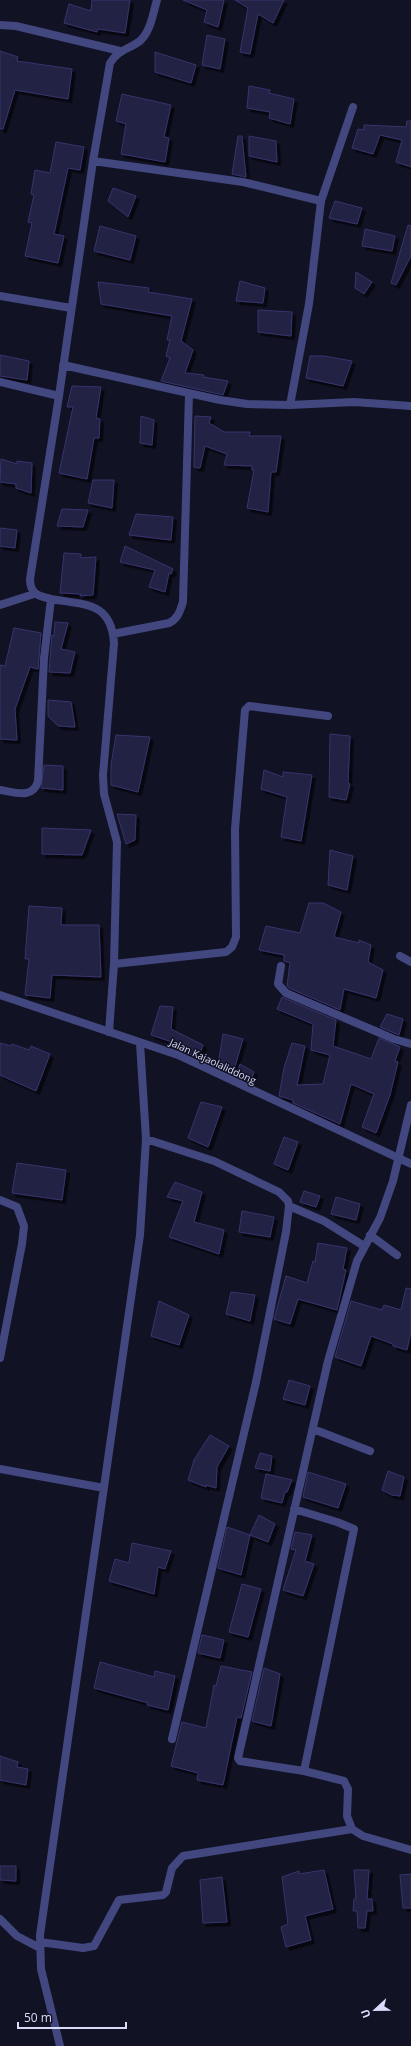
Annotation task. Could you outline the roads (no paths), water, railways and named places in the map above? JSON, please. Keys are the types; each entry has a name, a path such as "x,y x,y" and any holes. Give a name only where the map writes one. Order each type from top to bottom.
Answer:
{"street":[{"path":"34,594 31,589 30,579 59,396 93,162 110,63 120,51 139,42 144,37 149,28 157,0"},
{"path":"0,24 23,27 120,51"},
{"path":"290,405 309,304 321,201 353,107"},
{"path":"93,162 243,182 321,201"},
{"path":"0,296 71,308"},
{"path":"63,365 190,394 247,404 290,405 354,402 411,406"},
{"path":"0,382 59,396"},
{"path":"113,634 168,623 174,620 183,602 190,394"},
{"path":"0,605 34,594 97,609 108,618 113,634 103,775 104,794 117,842 114,964 109,1032"},
{"path":"0,790 23,794 33,791 36,786 47,628 52,599"},
{"path":"114,964 226,952 232,947 236,937 235,829 245,710 249,706 328,716"},
{"path":"400,956 411,962"},
{"path":"281,966 278,984 286,993 394,1039 411,1044"},
{"name":"Jalan Kajaolaliddong","path":"0,995 178,1055 411,1164"},
{"path":"60,2046 41,1969 41,1918 140,1235 146,1139 140,1043"},
{"path":"411,1105 388,1198 364,1246 346,1297 328,1361 238,1758 240,1761 304,1771 344,1781 348,1788 347,1816 352,1829 373,1840 411,1850"},
{"path":"146,1139 214,1161 279,1192 288,1201 289,1206 286,1232 256,1382 172,1739"},
{"path":"0,1200 17,1207 24,1226 22,1244 0,1358"},
{"path":"289,1206 324,1221 364,1246"},
{"path":"370,1235 397,1255"},
{"path":"313,1429 370,1450"},
{"path":"0,1469 104,1488"},
{"path":"294,1509 337,1522 354,1529 304,1771"},
{"path":"0,1919 17,1936 40,1945 83,1948 94,1946 119,1900 163,1895 166,1892 172,1868 184,1856 352,1829"}]}
